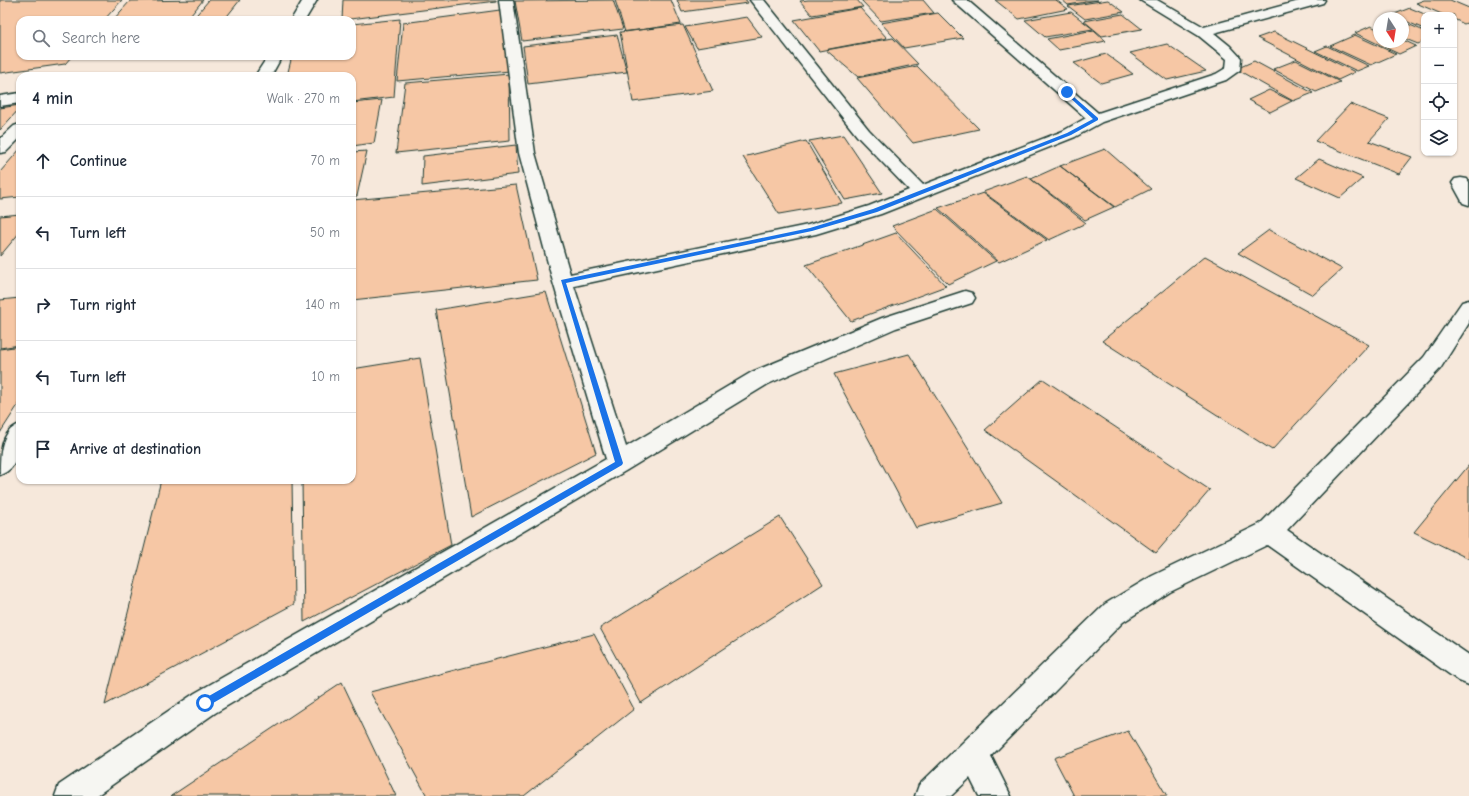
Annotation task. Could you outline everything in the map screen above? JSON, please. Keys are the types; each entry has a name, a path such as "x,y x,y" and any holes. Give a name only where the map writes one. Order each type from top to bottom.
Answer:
{"street":[{"path":"300,16 310,0"},
{"path":"506,0 527,153 563,282 619,463"},
{"path":"757,0 863,134 920,192"},
{"path":"959,0 1096,119"},
{"path":"563,282 810,230 875,210 1069,134 1096,119 1221,77 1233,70 1234,58 1226,49 1202,32 1147,0"},
{"path":"1202,32 1318,0"},
{"path":"265,72 273,60"},
{"path":"0,101 16,99"},
{"path":"0,148 16,133"},
{"path":"1462,182 1469,199"},
{"path":"70,796 205,703 619,463 760,378 889,323 965,298"},
{"path":"930,796 1114,613 1161,584 1269,532 1432,362 1469,307"},
{"path":"0,465 16,439"},
{"path":"1269,532 1469,671"},
{"path":"973,754 996,796"}],"building":[{"path":"0,0 122,0 108,16 16,16 16,60 68,60 65,64 0,73"},
{"path":"203,0 190,16 117,16 130,1"},
{"path":"209,0 240,0 227,16 195,16"},
{"path":"343,0 496,0 356,18 356,16 342,16"},
{"path":"613,0 623,29 522,41 515,1"},
{"path":"615,0 671,0 681,24 625,32"},
{"path":"677,0 746,0 748,3 682,12"},
{"path":"857,0 863,7 812,15 800,1"},
{"path":"861,0 923,0 934,13 881,21"},
{"path":"995,0 1056,0 1068,9 1019,19"},
{"path":"1062,0 1098,0 1068,5"},
{"path":"1108,0 1124,12 1085,19 1068,6"},
{"path":"1424,0 1450,0 1469,8 1469,22 1464,24 1457,20 1457,12 1437,12 1416,3"},
{"path":"860,8 887,38 819,51 794,20"},
{"path":"1410,8 1421,13 1421,28 1409,23 1409,12 1400,12"},
{"path":"500,10 510,71 397,81 403,23"},
{"path":"1071,12 1093,29 1045,37 1025,20"},
{"path":"938,13 963,38 904,48 881,23"},
{"path":"1123,14 1142,29 1102,36 1084,21"},
{"path":"747,17 762,37 697,48 685,27"},
{"path":"400,19 394,97 356,102 356,72 288,72 291,60 356,60 356,24"},
{"path":"683,25 713,91 633,102 620,32"},
{"path":"1409,25 1421,30 1421,42 1418,44 1409,40"},
{"path":"1371,26 1373,27 1373,42 1355,33"},
{"path":"1094,30 1106,41 1059,50 1047,39"},
{"path":"1274,32 1355,72 1338,80 1257,38"},
{"path":"617,35 627,72 528,84 523,46"},
{"path":"1355,35 1373,43 1373,48 1383,48 1396,54 1371,65 1330,46"},
{"path":"893,38 918,64 858,77 826,50"},
{"path":"1409,43 1416,46 1399,54 1386,48 1409,48"},
{"path":"1167,44 1206,71 1167,80 1130,53"},
{"path":"1327,46 1369,66 1357,71 1315,51"},
{"path":"1106,54 1133,74 1101,83 1074,63"},
{"path":"1296,60 1340,82 1316,92 1273,69"},
{"path":"1254,61 1313,93 1293,101 1236,69"},
{"path":"917,66 979,129 913,143 857,78"},
{"path":"509,74 510,141 396,153 405,83"},
{"path":"1269,90 1292,101 1270,112 1248,100"},
{"path":"382,100 374,143 356,145 356,103"},
{"path":"1350,104 1389,119 1369,141 1412,157 1399,174 1315,141"},
{"path":"16,106 16,112 0,130 0,108"},
{"path":"843,135 882,193 845,200 809,141"},
{"path":"806,141 842,203 779,214 743,157"},
{"path":"516,145 518,174 422,186 423,156"},
{"path":"1105,149 1151,189 1115,207 1060,166"},
{"path":"367,151 356,196 356,152"},
{"path":"16,154 16,197 0,199 0,172"},
{"path":"1319,159 1363,178 1340,198 1296,178"},
{"path":"1060,166 1114,207 1085,220 1031,179"},
{"path":"1027,176 1086,223 1049,240 983,192"},
{"path":"516,185 537,280 356,300 356,200"},
{"path":"983,193 1047,240 999,262 938,208"},
{"path":"937,209 996,261 948,284 892,226"},
{"path":"16,214 16,237 0,256 0,216"},
{"path":"1269,230 1342,269 1313,295 1238,253"},
{"path":"896,233 946,286 851,321 806,265"},
{"path":"1205,256 1369,345 1272,450 1102,341"},
{"path":"546,292 596,453 471,517 436,310"},
{"path":"16,298 16,346 0,348 0,300"},
{"path":"16,347 16,408 0,433 0,349"},
{"path":"909,354 1002,503 916,528 834,374"},
{"path":"420,358 451,545 304,622 302,484 356,484 356,368"},
{"path":"1043,379 1210,490 1156,553 985,430"},
{"path":"1469,465 1469,559 1414,532"},
{"path":"160,484 292,484 294,604 105,705"},
{"path":"780,517 823,584 641,703 600,628"},
{"path":"594,634 634,709 524,796 427,796 370,692"},
{"path":"342,682 396,796 171,796"},
{"path":"1128,731 1167,796 1074,796 1054,758"}],"route":[{"path":"205,703 619,463 563,282 810,230 875,210 1069,134 1096,119 1067,92"}]}
